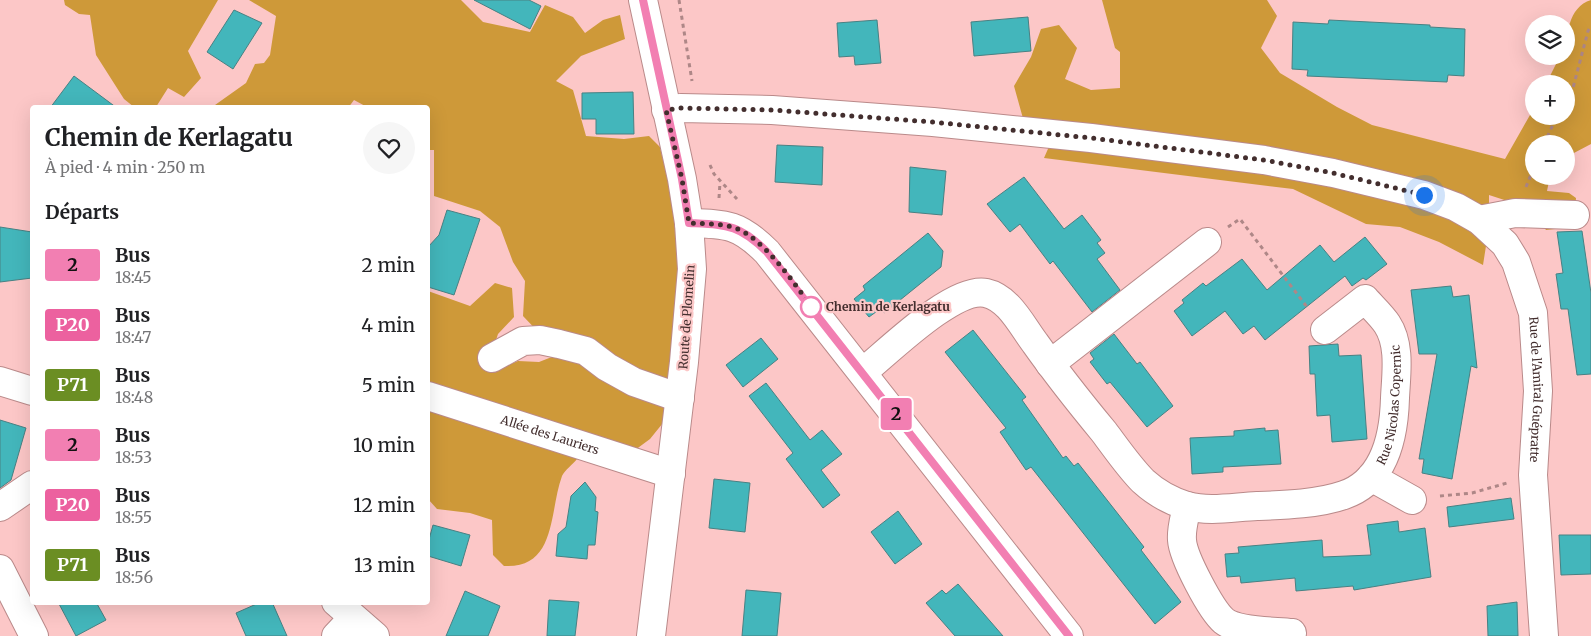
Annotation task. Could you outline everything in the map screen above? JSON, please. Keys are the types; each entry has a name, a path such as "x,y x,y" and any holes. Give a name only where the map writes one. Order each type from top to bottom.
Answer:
{"street":[{"name":"Route de Plomelin","path":"643,0 682,179 689,223 692,269 680,398 651,636"},
{"name":"Rue de l'Amiral Guépratte","path":"666,110 681,108 772,110 932,122 1110,140 1254,159 1333,173 1424,195 1456,207 1479,220 1506,244 1516,262 1533,313 1538,391 1534,475 1544,636"},
{"path":"1479,220 1515,213 1575,215"},
{"path":"689,223 727,226 751,236 780,268 863,372 1069,636"},
{"path":"1050,364 1207,242"},
{"name":"Rue Nicolas Copernic","path":"863,372 947,304 967,294 985,293 999,298 1010,309 1050,364 1143,480 1170,499 1187,506 1208,509 1286,505 1343,496 1358,489 1371,477 1384,458 1392,437 1397,360 1388,325 1365,299 1324,330"},
{"path":"492,358 523,341 540,340 559,344 586,351 607,367 634,382 680,398"},
{"path":"0,380 30,390"},
{"name":"Allée des Lauriers","path":"430,397 671,474"},
{"name":"Rue Nicolas Copernic","path":"1371,477 1412,500"},
{"path":"0,507 30,487"},
{"path":"1187,506 1182,532 1183,550 1190,567 1224,621 1240,628 1292,633"},
{"path":"0,569 34,636"},
{"path":"342,619 375,636"}],"path":[{"path":"1575,84 1588,31 1591,26"},
{"path":"1207,242 1240,218 1324,330"},
{"path":"1412,500 1472,493 1534,475"}],"shaded area":[{"path":"64,0 218,0 188,51 201,78 184,97 168,88 157,105 132,105 124,99 96,55 90,15 79,14 65,5"},
{"path":"249,0 461,0 483,22 530,32 545,5 573,17 585,33 603,20 620,15 625,39 581,56 556,81 573,90 586,136 624,139 649,136 660,147 675,211 678,288 671,413 650,439 631,453 601,465 577,459 562,476 552,521 542,548 534,558 521,564 504,566 493,555 492,520 470,513 437,509 430,501 430,292 470,306 495,283 512,288 514,317 498,334 486,370 494,371 518,361 539,362 567,351 543,337 523,316 525,281 513,262 500,227 480,211 434,196 434,150 430,150 430,105 363,105 354,100 350,105 215,105 246,83 255,64 264,63 270,55 276,16"},
{"path":"1102,0 1267,0 1277,16 1261,48 1280,73 1337,107 1372,125 1505,159 1525,124 1575,125 1575,75 1550,75 1556,65 1575,65 1574,15 1577,9 1591,0 1591,144 1575,152 1575,135 1525,135 1525,185 1548,185 1547,191 1569,193 1576,198 1574,227 1546,230 1529,208 1489,195 1489,227 1483,265 1439,242 1400,227 1366,224 1293,189 1044,158 1058,126 1024,122 1014,86 1031,57 1041,29 1059,25 1077,48 1065,79 1091,90 1120,88 1120,52 1115,48"}],"building":[{"path":"474,0 529,0 541,6 530,29"},
{"path":"234,10 262,23 233,69 207,52"},
{"path":"1028,17 1031,51 974,56 971,22"},
{"path":"877,20 881,63 855,65 854,56 839,57 837,23"},
{"path":"1329,20 1430,25 1430,27 1465,29 1464,76 1448,75 1447,82 1307,76 1308,70 1292,69 1293,22 1328,24"},
{"path":"74,76 113,105 52,105"},
{"path":"633,92 634,134 596,134 596,119 582,119 582,93"},
{"path":"777,145 823,147 822,185 775,182"},
{"path":"910,167 946,171 942,215 909,212"},
{"path":"1024,177 1064,229 1082,215 1101,240 1097,243 1105,253 1097,259 1120,290 1092,312 1053,261 1050,264 1020,224 1010,232 987,204"},
{"path":"447,210 480,219 454,295 430,288 430,245 439,235"},
{"path":"0,227 30,232 30,278 0,282"},
{"path":"1582,231 1591,293 1591,374 1577,375 1568,309 1561,309 1556,274 1563,273 1557,232"},
{"path":"928,233 943,251 941,267 884,313 880,309 869,317 854,299 865,290 863,286"},
{"path":"1365,237 1387,264 1366,280 1363,278 1352,286 1345,276 1265,340 1254,326 1243,334 1225,311 1192,336 1174,311 1184,303 1182,300 1203,283 1206,286 1242,259 1267,290 1320,245 1334,262"},
{"path":"1451,286 1453,297 1469,295 1477,368 1471,366 1452,479 1422,473 1424,459 1419,459 1437,354 1419,354 1411,290"},
{"path":"973,330 1026,397 1022,400 1063,458 1066,456 1074,466 1078,463 1144,547 1141,550 1181,602 1155,624 1031,467 1026,470 1000,432 1006,428 945,352"},
{"path":"1114,334 1137,364 1140,362 1173,406 1147,427 1110,382 1107,384 1090,362 1094,359 1090,353"},
{"path":"761,338 778,359 743,387 726,365"},
{"path":"1338,344 1339,356 1361,355 1367,439 1332,442 1330,415 1317,416 1315,374 1310,374 1309,346"},
{"path":"766,383 810,440 822,430 842,454 821,470 840,495 823,508 786,459 793,453 749,396"},
{"path":"0,420 26,428 11,480 0,488"},
{"path":"1265,428 1265,431 1278,430 1281,464 1223,467 1223,472 1192,474 1190,438 1234,436 1234,431"},
{"path":"714,479 750,483 745,532 709,528"},
{"path":"585,482 596,497 595,511 598,512 595,545 588,545 587,559 556,556 558,534 566,527 571,496"},
{"path":"1511,498 1514,519 1449,527 1447,507"},
{"path":"898,511 922,544 895,564 871,532"},
{"path":"1398,521 1399,532 1425,528 1431,577 1354,590 1353,586 1296,591 1295,578 1241,583 1240,576 1227,577 1225,554 1239,553 1238,547 1322,540 1323,557 1371,555 1367,525"},
{"path":"433,525 470,535 461,566 430,557 430,536"},
{"path":"1559,535 1591,535 1591,574 1561,575"},
{"path":"958,584 1003,636 955,636 926,603 942,590 946,594"},
{"path":"746,590 781,593 777,636 742,636"},
{"path":"465,591 500,606 488,636 446,636"},
{"path":"549,600 579,602 575,636 547,636"},
{"path":"1517,602 1518,636 1488,636 1487,606"},
{"path":"60,605 98,605 106,620 76,636"},
{"path":"254,605 273,605 287,636 246,636 236,613"}],"bus line":[{"name":"2","path":"643,0 677,154 689,223 718,224 736,228 751,236 767,252 1069,636"}],"place":[{"name":"Chemin de Kerlagatu","path":"811,307"}],"route":[{"path":"811,307 767,252 751,236 736,228 718,224 689,223 677,154 666,110 681,108 772,110 932,122 1091,138 1264,160 1333,173 1424,195"}]}
